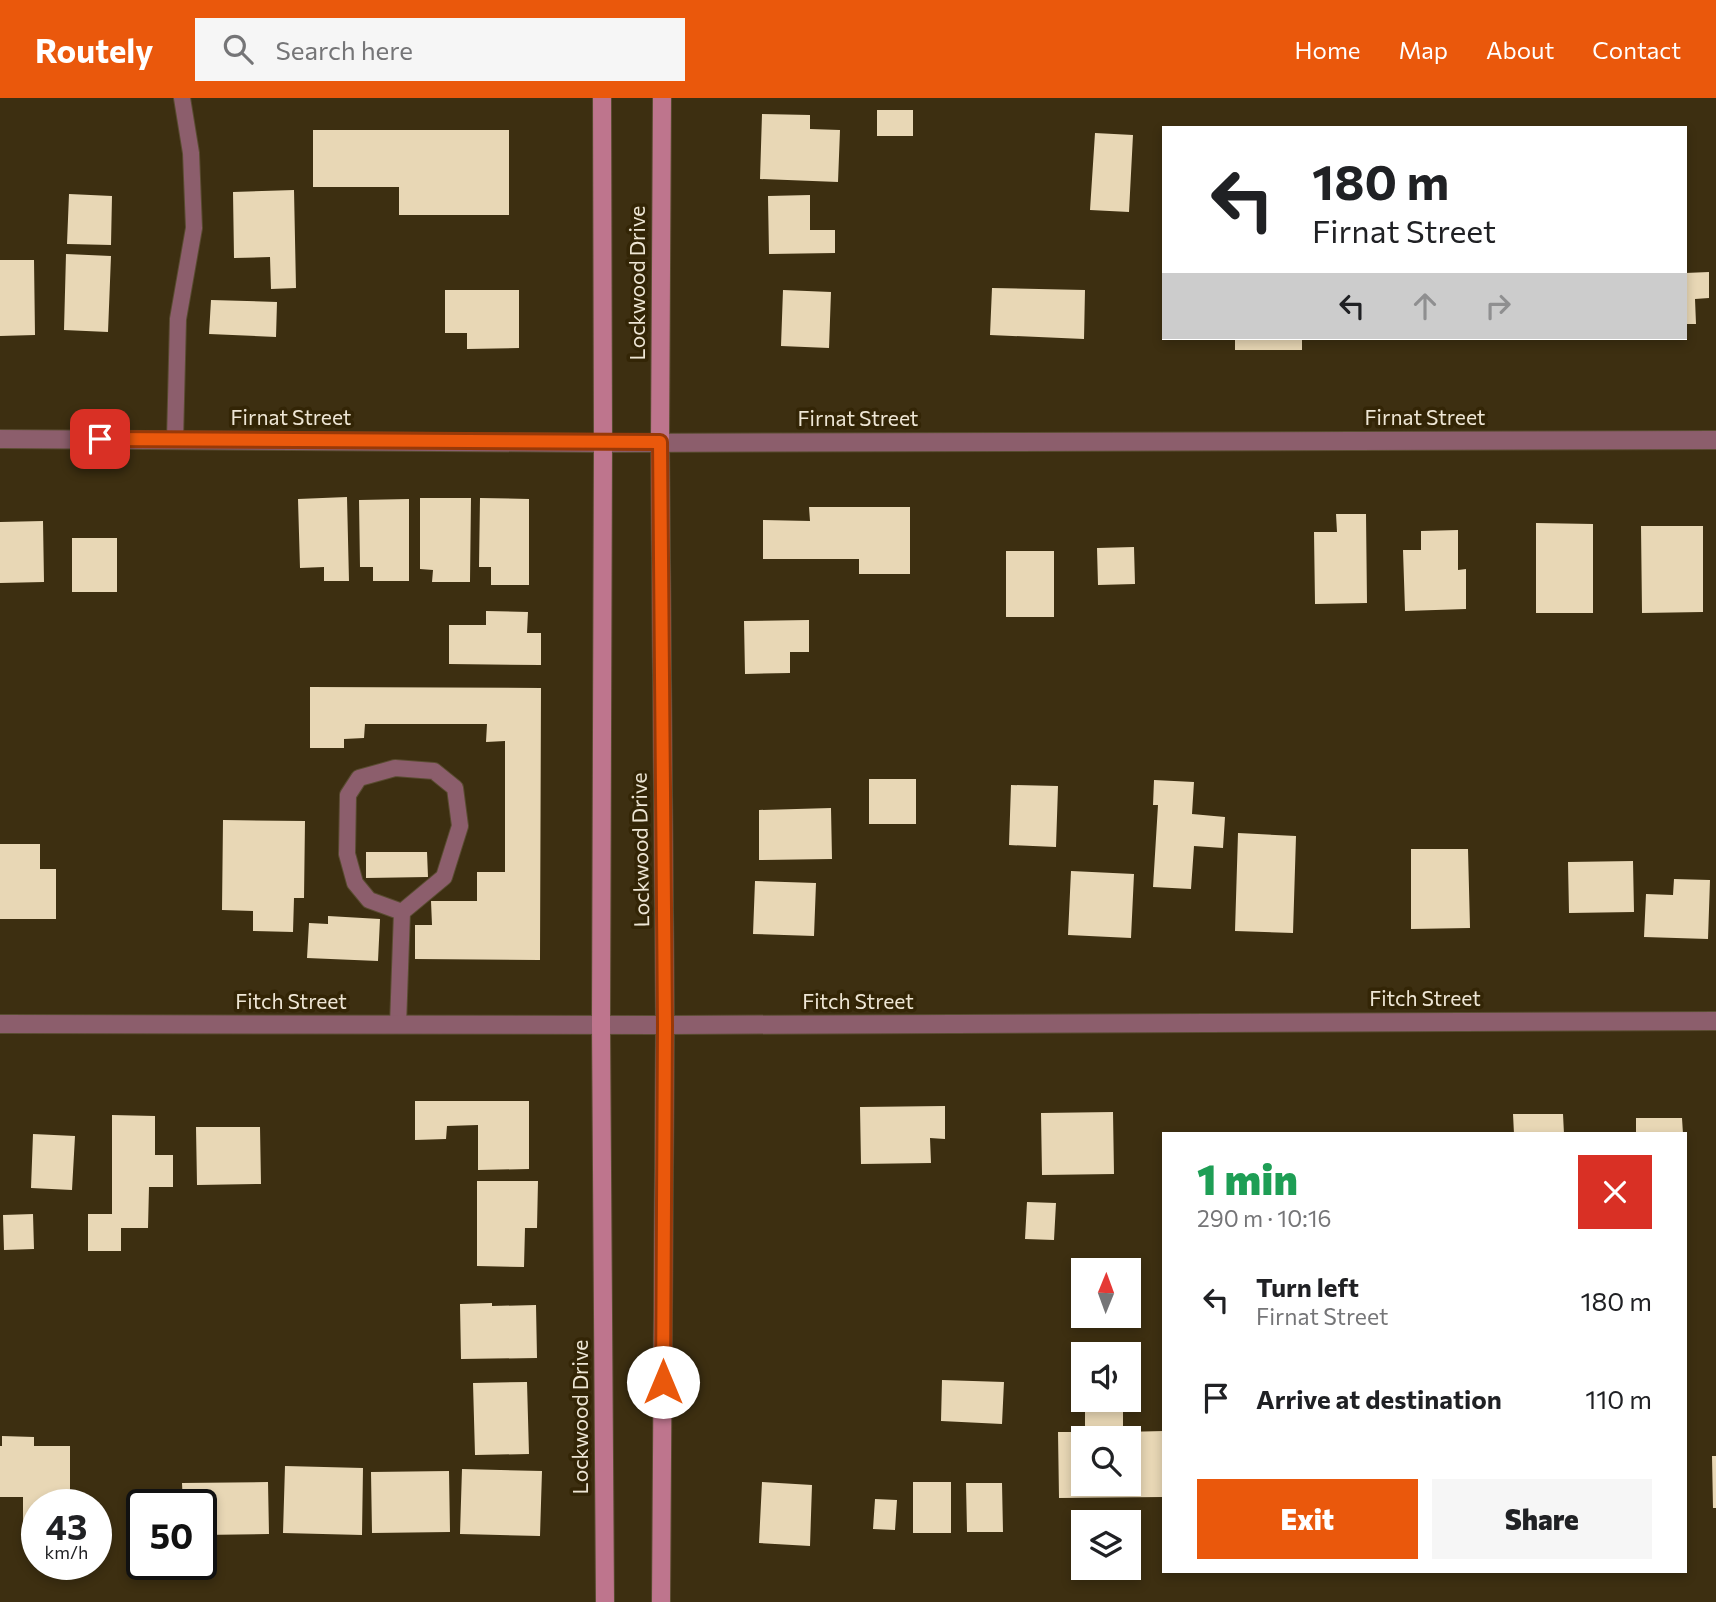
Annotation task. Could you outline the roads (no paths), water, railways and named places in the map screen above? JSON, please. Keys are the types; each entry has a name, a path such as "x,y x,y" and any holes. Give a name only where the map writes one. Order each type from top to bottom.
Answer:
{"main road":[{"name":"Lockwood Drive","path":"602,98 601,1025 605,1602"},
{"name":"Lockwood Drive","path":"661,1602 665,1025 660,442 662,98"}],"street":[{"name":"Firnat Street","path":"0,439 603,443 1716,440"},
{"name":"Fitch Street","path":"0,1024 665,1025 1716,1021"}],"lane":[{"path":"175,440 178,320 194,228 191,153 182,98"},
{"path":"398,1025 402,912 444,877 460,826 455,788 434,771 395,768 359,778 348,795 347,854 355,883 369,900 402,912"}]}
